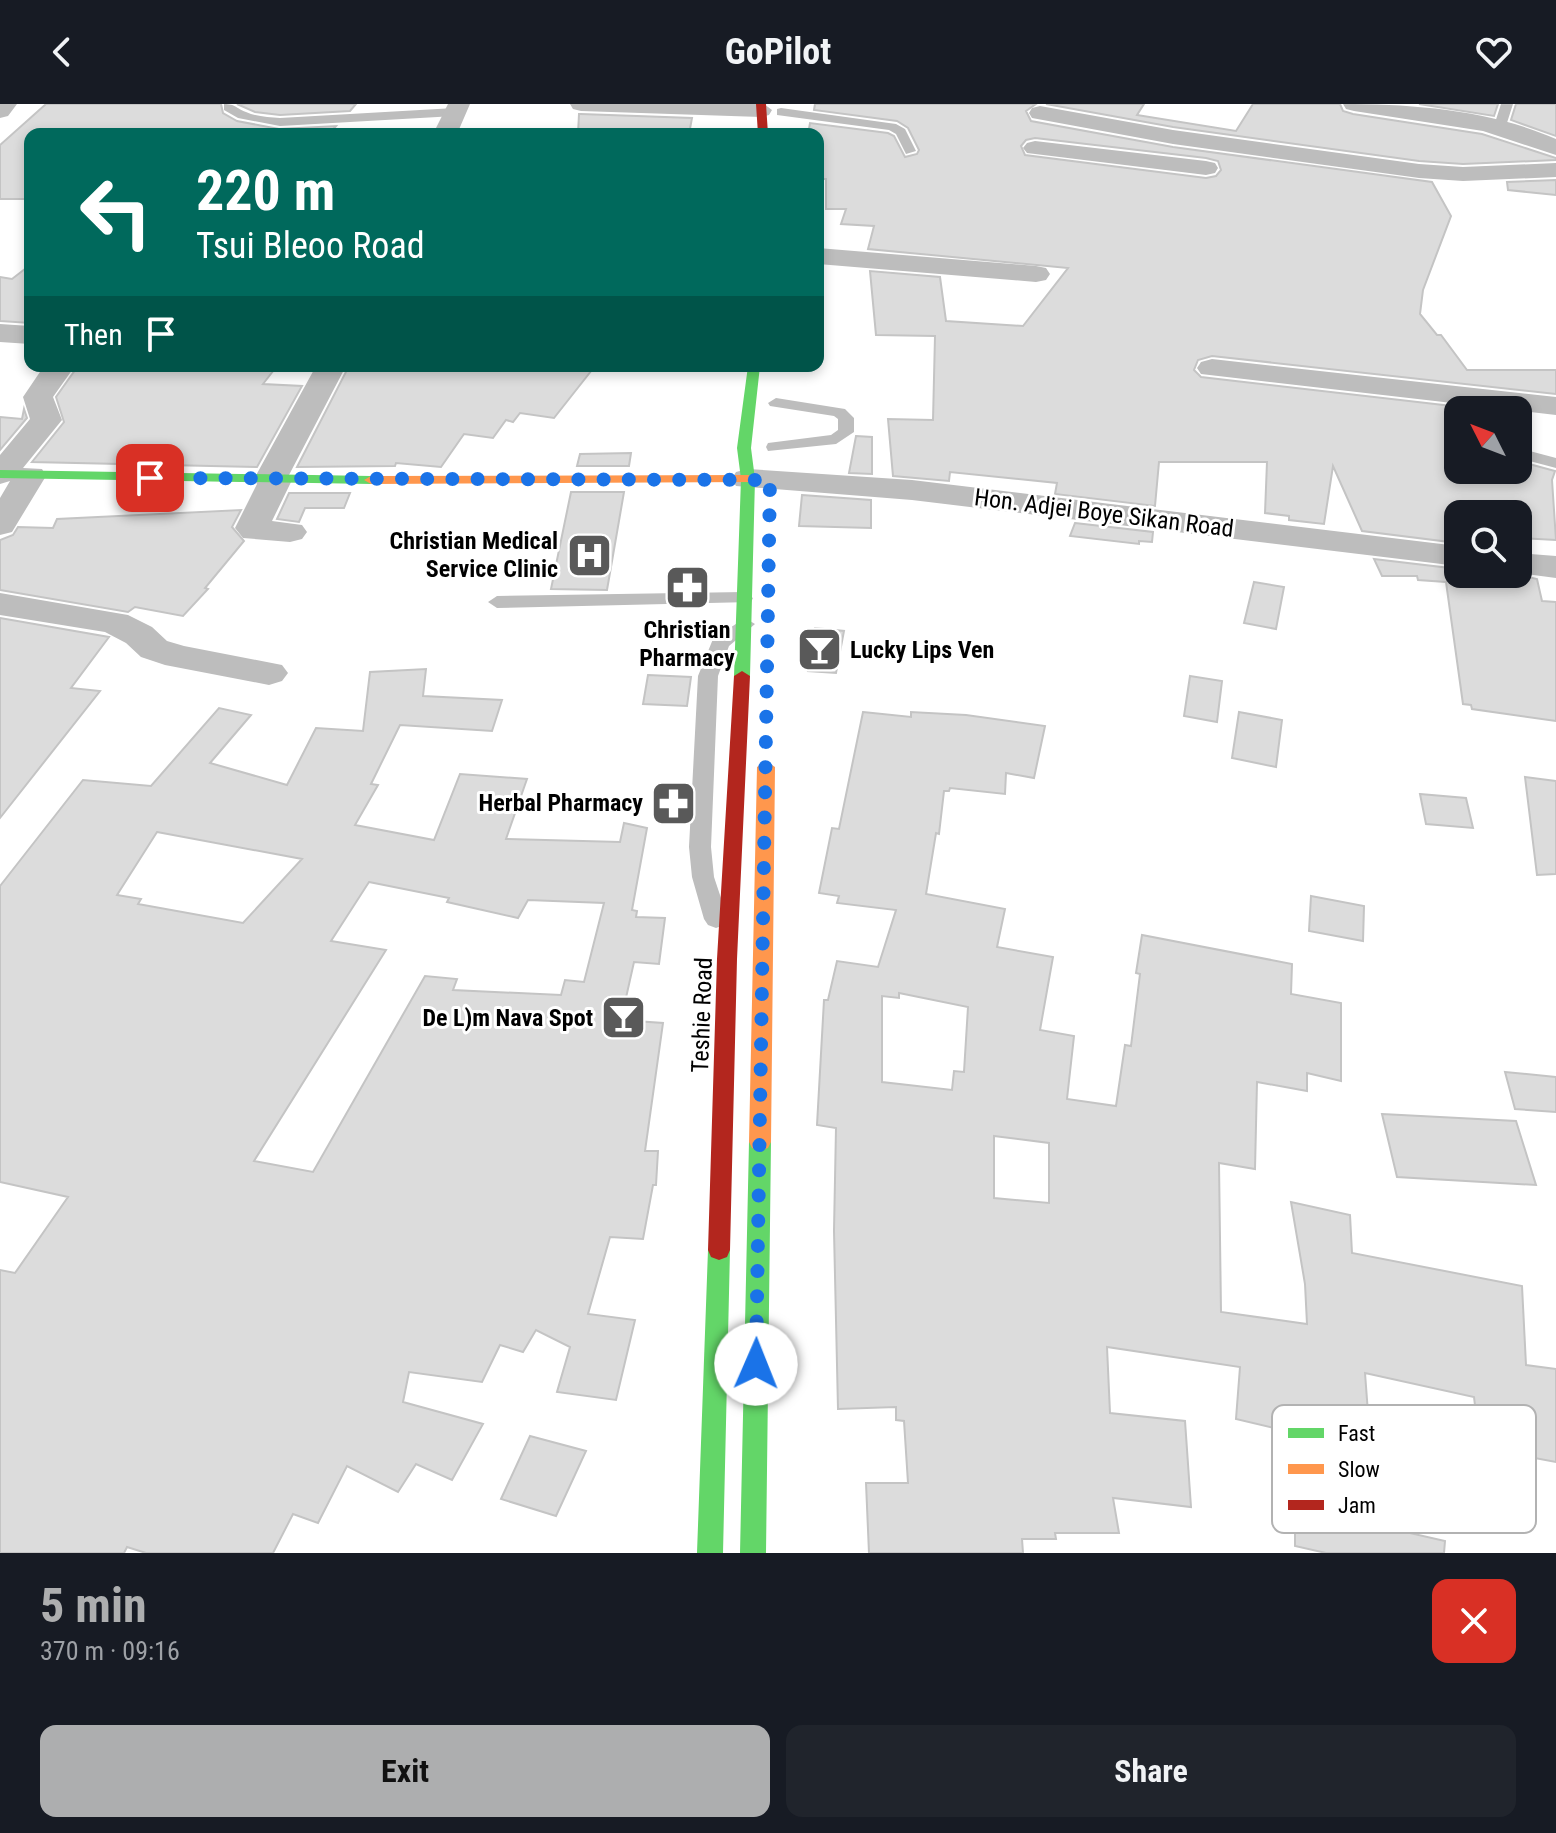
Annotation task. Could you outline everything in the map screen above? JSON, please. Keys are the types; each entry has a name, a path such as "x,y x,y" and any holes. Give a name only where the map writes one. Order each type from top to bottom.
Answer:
{"main road":[{"path":"765,128 771,107"},
{"path":"771,107 780,128"},
{"name":"Teshie Road","path":"710,1553 727,959 744,598 771,443 744,448 753,372"},
{"path":"10,475 273,480 771,443"},
{"path":"753,1553 766,748"}],"street":[{"path":"0,111 6,104"},
{"path":"581,104 771,107"},
{"path":"1354,104 1499,129 1535,138 1556,148"},
{"path":"448,128 457,108"},
{"path":"1040,113 1173,137 1419,171 1463,174 1556,170"},
{"path":"1155,163 1188,117"},
{"path":"1035,148 1232,170"},
{"path":"824,256 1036,274"},
{"path":"0,333 24,335"},
{"path":"1212,368 1556,406"},
{"path":"0,525 10,475 46,420 37,405 38,393 55,372"},
{"path":"290,532 255,531 252,528 328,372"},
{"name":"Hon. Adjei Boye Sikan Road","path":"771,443 943,494 1444,554"},
{"path":"1532,564 1556,567"},
{"path":"0,604 115,623 139,635 154,649 178,657 269,673"}],"lane":[{"path":"230,104 228,107 239,116 307,123 457,108"},
{"path":"1499,129 1507,104"},
{"path":"771,107 892,127 901,132 910,151"},
{"path":"1532,457 1556,463"},
{"path":"497,602 744,598"},
{"path":"727,959 703,877 700,847 708,676 720,643 745,624"}],"building":[{"path":"46,104 221,104 223,113 237,121 274,128 24,128 24,199 0,199 0,145"},
{"path":"237,104 356,104 350,111 280,115 255,112"},
{"path":"815,104 1036,104 1026,111 1031,121 1173,147 1432,182 1451,216 1423,290 1420,314 1437,335 1441,335 1467,370 1556,370 1556,394 1212,356 1198,360 1194,370 1201,377 1444,405 1444,484 1532,484 1532,465 1555,471 1552,480 1556,540 1532,539 1532,500 1444,500 1444,541 1362,531 1333,466 1324,524 1289,520 1289,516 1265,513 1267,462 1159,462 1155,506 1055,494 1057,483 950,472 949,481 893,476 888,419 933,420 935,336 876,335 870,271 940,277 946,321 1023,326 1068,268 868,249 874,226 841,224 846,209 826,209 824,128 809,128 810,123 888,133 894,136 905,157 917,154 919,150 908,128 897,121 814,110","holes":["1035,138 1206,158 1218,161 1221,170 1216,176 1206,178 1025,155 1021,146 1026,140"]},
{"path":"1046,104 1144,104 1137,115 1236,131 1253,104 1340,104 1343,111 1353,114 1482,134 1556,160 1463,164 1419,161 1173,127"},
{"path":"1419,104 1498,104 1494,116"},
{"path":"1516,104 1556,104 1556,136 1511,120"},
{"path":"579,114 692,118 690,128 578,128"},
{"path":"1556,180 1556,195 1508,190 1507,182"},
{"path":"24,270 24,323 0,321 0,277 12,279"},
{"path":"74,372 272,372 263,384 302,386 257,467 32,462 64,422 56,397"},
{"path":"346,372 590,372 554,418 520,413 513,422 506,420 493,438 464,434 441,467 396,463 395,466 297,467"},
{"path":"24,409 27,418 0,450 0,417 22,419"},
{"path":"856,436 872,437 872,474 849,473"},
{"path":"631,453 629,466 577,466 580,454"},
{"path":"571,492 624,492 607,590 551,589"},
{"path":"289,493 350,493 344,508 305,508 299,522 277,519"},
{"path":"802,495 871,500 871,528 799,526"},
{"path":"241,510 232,527 244,541 183,616 135,607 128,612 0,590 0,540 13,535 18,527 53,528 57,519"},
{"path":"1075,523 1153,532 1152,542 1139,541 1139,544 1070,536"},
{"path":"1374,559 1444,567 1444,582 1418,580 1417,576 1382,576"},
{"path":"1532,578 1537,579 1542,601 1556,602 1556,721 1472,709 1471,705 1463,704 1447,588 1532,588"},
{"path":"1254,582 1284,587 1276,629 1244,623"},
{"path":"0,618 109,637 71,688 100,691 0,818"},
{"path":"815,628 844,631 836,673 808,671"},
{"path":"426,669 423,696 502,700 492,731 400,725 371,784 378,785 355,825 434,840 460,774 527,779 506,839 620,842 624,823 647,828 632,910 637,911 636,917 665,918 659,964 634,962 621,1020 663,1023 645,1151 658,1151 656,1185 653,1185 643,1239 610,1237 588,1314 635,1320 616,1400 557,1392 570,1347 536,1330 523,1352 500,1345 482,1382 409,1372 403,1402 483,1424 452,1480 416,1464 398,1492 347,1466 318,1523 293,1514 273,1553 146,1553 127,1547 124,1553 0,1553 0,1270 15,1273 68,1197 0,1182 0,886 83,780 151,786 219,708 251,715 210,763 287,785 316,728 363,731 370,672","holes":["157,832 302,859 243,923 138,904 141,899 117,895","369,882 449,898 447,902 518,918 528,900 604,903 584,982 565,980 561,995 453,990 457,979 425,976 313,1172 254,1161 386,950 331,941"]},
{"path":"648,675 691,677 687,706 643,704"},
{"path":"1190,676 1222,681 1217,722 1184,716"},
{"path":"863,712 911,717 911,712 966,715 1045,726 1034,778 1006,773 1005,794 950,788 944,791 939,834 936,833 926,894 1005,909 997,947 1053,957 1040,1030 1074,1036 1067,1099 1116,1106 1125,1045 1131,1046 1142,935 1292,964 1291,994 1341,1003 1341,1081 1307,1073 1307,1091 1257,1082 1255,1169 1219,1163 1221,1312 1307,1324 1305,1284 1291,1202 1350,1215 1352,1253 1522,1286 1526,1365 1556,1369 1556,1462 1536,1458 1536,1405 1475,1405 1474,1397 1365,1373 1367,1405 1272,1405 1272,1428 1236,1419 1240,1367 1107,1347 1110,1413 1185,1421 1191,1507 1113,1498 1119,1533 1055,1533 1056,1539 1022,1539 1023,1553 869,1553 866,1483 908,1483 904,1421 896,1420 896,1407 838,1409 834,1231 836,1128 817,1125 824,1000 828,1000 837,961 878,967 896,910 837,903 839,896 819,893 832,828 839,829","holes":["899,993 968,1007 964,1072 954,1071 952,1090 882,1082 882,996 899,998","994,1136 1049,1143 1049,1203 994,1198"]},
{"path":"1239,712 1282,720 1276,767 1232,758"},
{"path":"1525,777 1556,781 1556,874 1537,875"},
{"path":"1420,794 1466,798 1473,828 1426,824"},
{"path":"1311,896 1364,906 1363,941 1309,931"},
{"path":"1505,1072 1556,1077 1556,1112 1515,1109"},
{"path":"1382,1114 1516,1121 1536,1185 1397,1177"},
{"path":"530,1436 586,1451 556,1516 501,1499"},
{"path":"1295,1533 1410,1533 1445,1541 1444,1553 1326,1553 1295,1546"}],"traffic: fast":[{"path":"742,676 748,479 744,448 753,372"},
{"path":"0,474 371,480"},
{"path":"753,1553 760,1142"},
{"path":"710,1553 719,1250"}],"traffic: slow":[{"path":"371,480 748,479"},
{"path":"760,1142 766,767"}],"traffic: jam":[{"path":"761,104 763,128"},
{"path":"719,1250 727,959 742,676"}],"place":[{"name":"Christian Medical Service Clinic","path":"589,555"},
{"name":"Christian Pharmacy","path":"687,588"},
{"name":"Lucky Lips Ven","path":"819,650"},
{"name":"Herbal Pharmacy","path":"674,803"},
{"name":"De L)m Nava Spot","path":"624,1018"}],"route":[{"path":"150,478 770,480 756,1364"}]}
